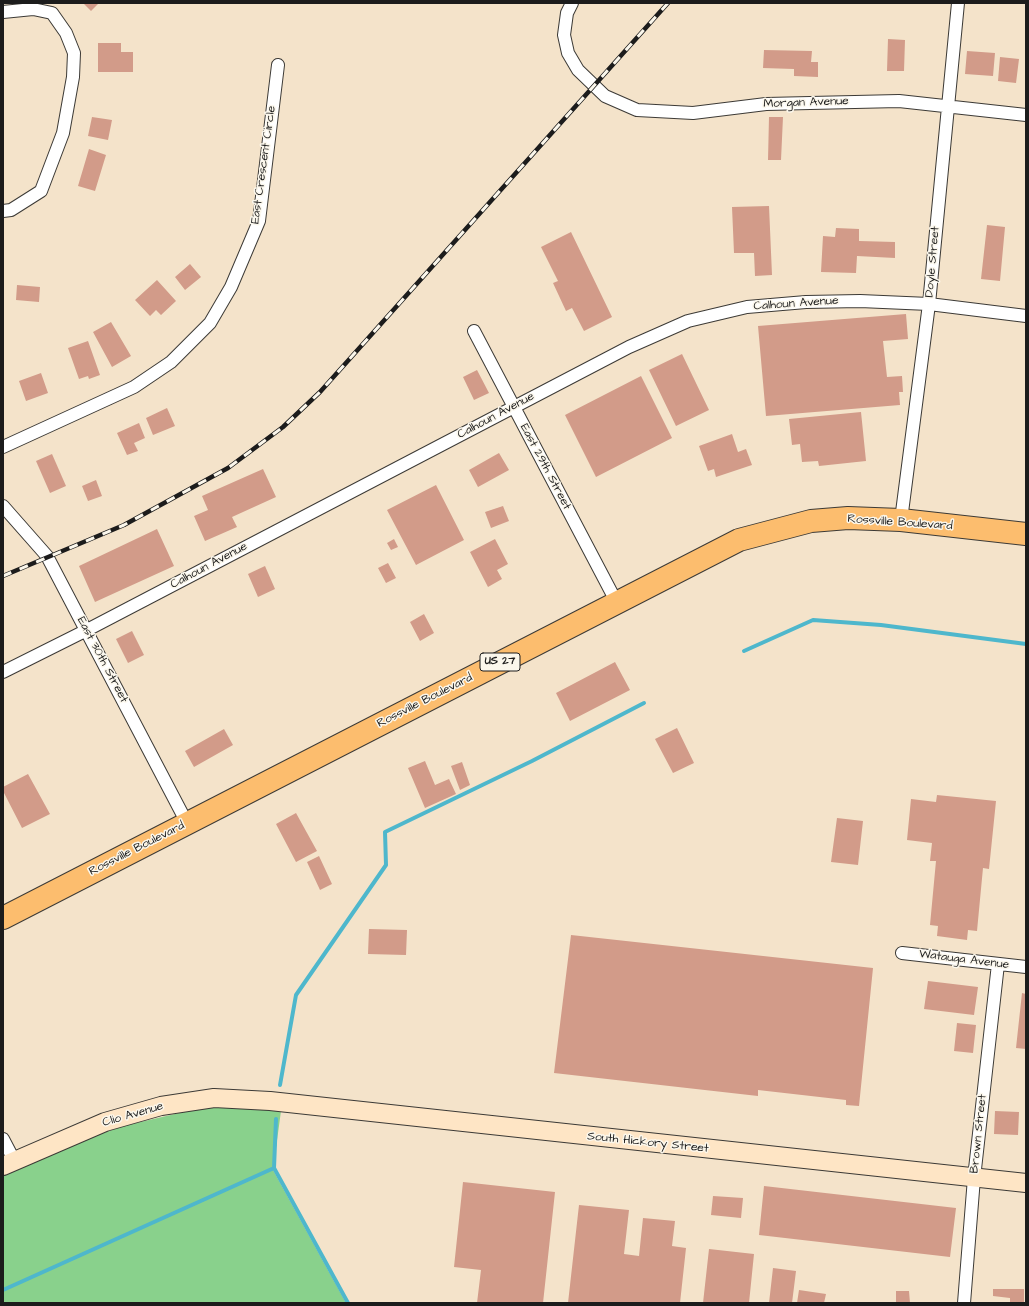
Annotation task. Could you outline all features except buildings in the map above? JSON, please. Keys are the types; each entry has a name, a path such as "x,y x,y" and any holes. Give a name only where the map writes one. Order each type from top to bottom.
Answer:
{"highway":[{"name":"Rossville Boulevard","path":"3,918 739,540 811,521 848,518 901,520 1026,534"}],"street":[{"name":"Morgan Avenue","path":"572,3 567,13 564,34 568,53 578,70 605,96 637,110 693,113 766,104 899,100 1026,115"},
{"name":"Doyle Street","path":"901,520 929,304 958,3"},
{"path":"3,12 33,9 52,13 66,33 74,53 73,76 63,133 41,191 11,210 3,211"},
{"name":"East Crescent Circle","path":"3,447 134,387 171,362 210,323 231,287 258,221 278,65"},
{"name":"Calhoun Avenue","path":"3,672 87,630 629,346 688,321 747,307 806,302 860,301 929,304 1026,316"},
{"name":"East 29th Street","path":"474,331 617,603"},
{"name":"East 30th Street","path":"3,506 47,556 187,823"},
{"name":"Watauga Avenue","path":"902,953 1026,967"},
{"name":"Brown Street","path":"964,1303 974,1178 998,964"},
{"name":"Clio Avenue","path":"9,1163 105,1122 161,1106 214,1098 270,1101"},
{"name":"South Hickory Street","path":"270,1101 1026,1183"},
{"path":"3,1139 9,1163"}],"green space":[{"path":"255,1107 281,1111 273,1170 346,1303 3,1303 3,1174 36,1157 123,1126 201,1108"}],"waterway":[{"path":"744,651 813,620 881,625 1026,644"},
{"path":"280,1085 296,995 386,865 385,832 532,761 644,703"},
{"path":"276,1119 274,1168 348,1303"},
{"path":"3,1290 274,1168"}],"railway":[{"path":"3,576 124,525 228,468 283,427 320,392 668,3"}]}
